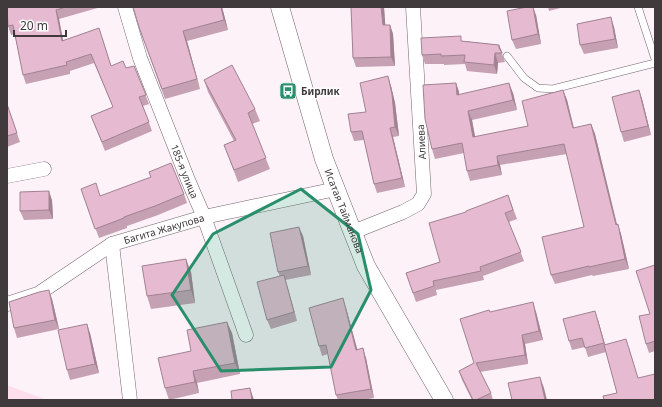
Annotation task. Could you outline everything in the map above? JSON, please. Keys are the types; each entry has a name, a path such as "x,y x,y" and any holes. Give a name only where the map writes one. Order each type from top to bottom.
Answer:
{"street":[{"name":"185-я улица","path":"124,7 140,58 204,218 246,334"},
{"name":"Исатая Тайманова","path":"280,7 324,159 366,266 444,400"},
{"name":"Алиева","path":"353,232 403,212 418,204 424,194 413,7"},
{"path":"7,176 44,169"},
{"name":"Багита Жакупова","path":"7,304 38,294 112,244 204,218 336,189"},
{"path":"112,244 130,400"}],"lane":[{"path":"638,7 655,59"},
{"path":"507,56 524,78 538,88 553,88 655,63"}],"highlighted area":[{"path":"301,189 358,234 371,290 331,367 221,371 172,295 213,234"}],"shaded area":[{"path":"7,385 47,400 7,400"}],"building":[{"path":"7,7 66,7 56,10 62,41 99,28 111,66 123,61 126,68 134,66 146,95 139,97 149,122 102,142 91,116 113,107 91,54 66,62 67,65 23,75 13,25 8,26"},
{"path":"133,7 221,7 224,20 183,31 197,79 162,89"},
{"path":"351,7 381,7 383,25 390,25 391,57 353,58"},
{"path":"533,7 538,34 512,40 507,11"},
{"path":"611,17 615,39 580,45 577,24"},
{"path":"461,36 461,41 499,45 502,53 495,53 494,65 464,62 465,55 422,55 421,38"},
{"path":"232,65 255,109 248,113 266,158 234,170 224,145 236,140 204,80"},
{"path":"388,76 392,94 395,127 390,128 402,178 374,184 362,131 351,132 348,114 366,112 360,83"},
{"path":"456,83 457,95 509,83 513,100 468,111 473,137 528,126 522,101 563,90 573,128 591,124 616,225 618,224 625,259 551,275 542,237 584,227 564,144 497,156 498,165 467,171 462,143 432,149 425,119 423,85"},
{"path":"639,90 648,126 621,132 612,97"},
{"path":"7,104 17,133 7,136"},
{"path":"171,163 184,194 95,229 81,189 96,183 100,196 151,177 149,172"},
{"path":"49,191 49,210 20,211 20,192"},
{"path":"508,195 513,210 505,213 521,252 480,267 481,271 433,281 434,286 413,293 406,273 440,262 429,223 466,212"},
{"path":"299,227 308,266 278,272 270,233"},
{"path":"186,259 191,290 147,296 142,266"},
{"path":"655,265 655,341 646,344 639,316 650,314 636,271"},
{"path":"284,275 294,312 267,320 257,282"},
{"path":"49,290 55,320 14,328 9,302"},
{"path":"343,298 356,350 363,348 371,389 336,395 326,345 319,346 309,308"},
{"path":"533,302 539,331 522,335 525,355 476,363 491,393 473,400 459,371 474,363 460,319 489,310 490,312"},
{"path":"595,311 604,343 585,348 582,338 569,341 563,319"},
{"path":"227,322 235,363 193,371 195,382 165,388 158,358 191,351 187,330"},
{"path":"87,324 95,364 67,370 58,330"},
{"path":"626,339 638,378 655,374 655,400 604,400 603,396 617,393 604,345"},
{"path":"540,377 545,400 512,400 508,383"},
{"path":"250,388 252,400 232,400 231,391"}],"place":[{"name":"Бирлик","path":"288,91"}]}
